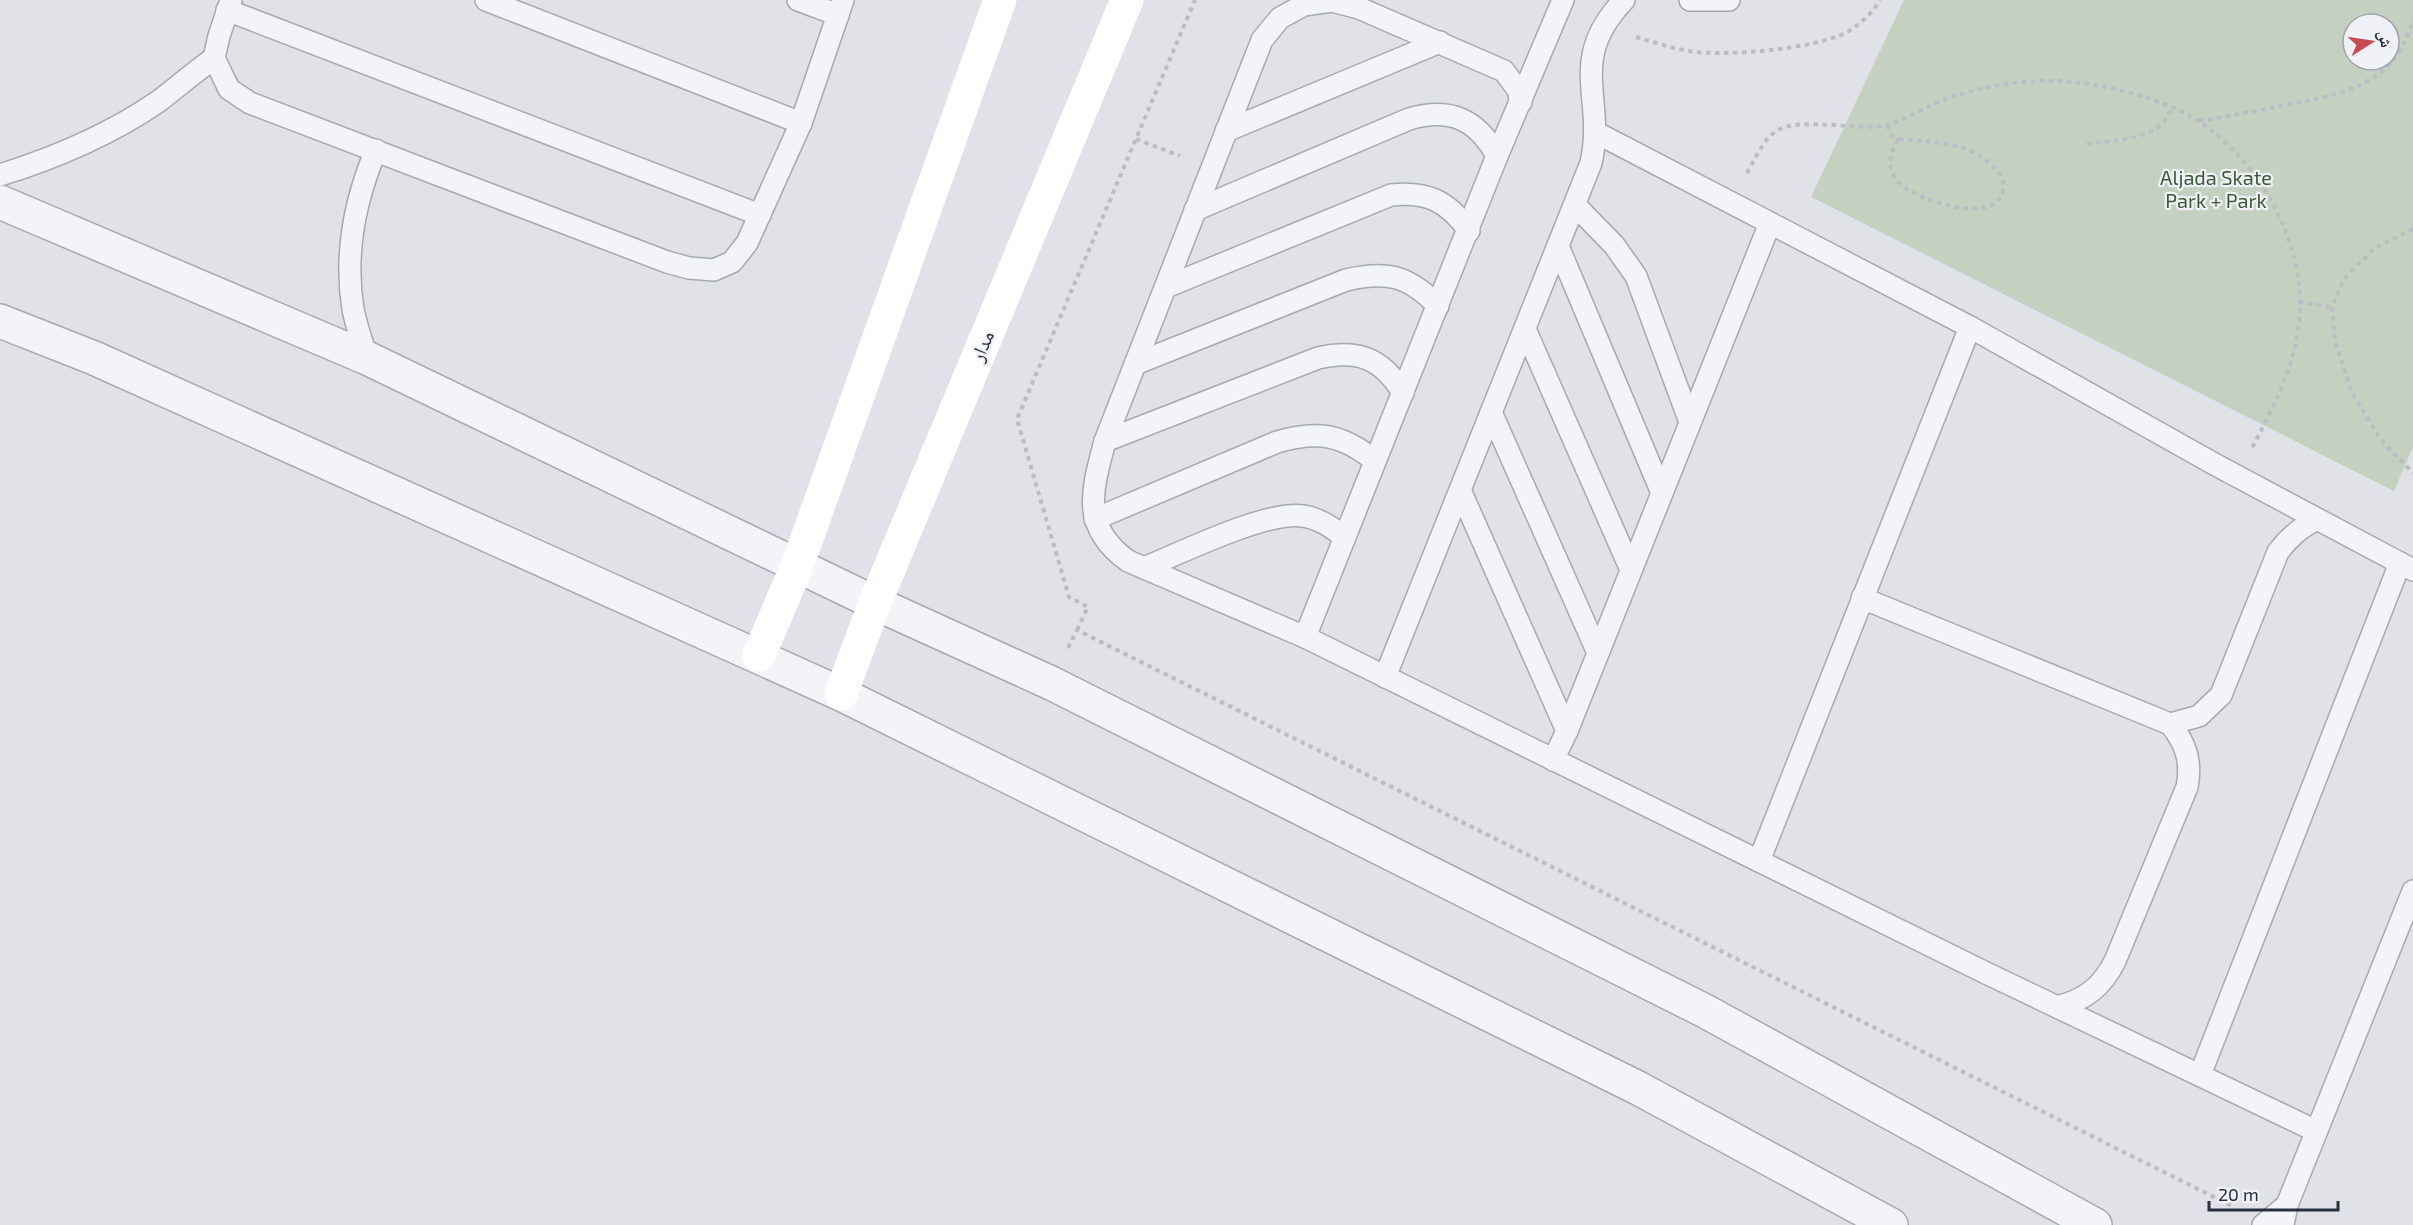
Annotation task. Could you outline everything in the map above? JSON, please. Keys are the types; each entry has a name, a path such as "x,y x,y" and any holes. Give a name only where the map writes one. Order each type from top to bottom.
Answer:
{"street":[{"name":"مدار","path":"841,694 875,603 1126,0"},
{"path":"759,656 797,566 997,1"},
{"path":"0,202 367,358 797,566 1050,683 1705,1011 2095,1225"},
{"path":"0,321 94,358 841,694 1638,1088 1891,1225"}],"lane":[{"path":"486,0 801,123"},
{"path":"214,58 229,89 250,103 667,262 690,268 714,270 732,262 747,243 801,123 841,8 798,0"},
{"path":"1305,637 1497,156 1563,0"},
{"path":"1385,677 1591,163 1595,132 1590,75 1591,59 1603,28 1624,0"},
{"path":"1690,0 1729,0"},
{"path":"1521,102 1512,80 1504,71 1359,8 1332,2 1304,5 1280,18 1262,40 1105,441 1093,487 1092,503 1102,536 1128,561 1305,637 1984,972 2316,1131"},
{"path":"0,175 30,166 95,137 157,102 214,58 230,5 760,215"},
{"path":"1226,131 1440,42"},
{"path":"1195,210 1409,119 1426,114 1443,114 1461,119 1476,128 1488,140 1497,156"},
{"path":"1595,132 1970,327 2317,519 2409,565 2200,1076"},
{"path":"367,358 353,308 350,257 356,207 376,150"},
{"path":"1166,286 1391,195 1409,193 1427,196 1444,204 1458,216 1469,231"},
{"path":"1575,205 1614,245 1636,276 1644,292 1690,422"},
{"path":"1553,760 1567,731 1770,223"},
{"path":"1558,246 1662,493"},
{"path":"1136,364 1346,280 1366,275 1387,275 1407,281 1424,291 1438,306"},
{"path":"1759,861 1970,327"},
{"path":"1525,329 1631,570"},
{"path":"1105,441 1318,358 1338,354 1358,355 1376,363 1392,376 1403,393"},
{"path":"1491,412 1598,653"},
{"path":"1095,519 1277,442 1297,436 1318,434 1339,438 1359,447 1375,461"},
{"path":"1460,490 1567,731"},
{"path":"1144,568 1260,521 1282,516 1305,516 1326,524 1345,537"},
{"path":"2170,724 2199,716 2221,695 2278,552 2302,527 2317,519"},
{"path":"1862,598 2170,724 2186,747 2190,773 2187,787 2108,975 2086,997 2057,1007"},
{"path":"2274,1220 2316,1131 2413,891"}],"path":[{"path":"1050,683 1089,607 1070,597 1017,418 1195,0"},
{"path":"2199,122 2330,97 2355,89 2378,75 2397,56 2409,33 2413,19"},
{"path":"1730,202 1768,138 1785,126 1887,125 1963,93 2026,82 2058,81 2097,86 2172,107 2199,122 2225,142 2248,166 2267,194 2282,223 2298,277 2297,336 2285,385 2238,476"},
{"path":"2086,144 2148,134 2163,124 2172,107"},
{"path":"1887,125 1893,136 1899,139 1948,142 1979,155 2002,177 2004,187 2002,196 1995,203 1967,208 1931,202 1912,192 1895,179 1890,170 1889,159 1899,139"},
{"path":"1136,139 1211,168"},
{"path":"2413,229 2375,248 2344,279 2332,307 2335,341 2352,393 2381,440 2413,473"},
{"path":"2299,302 2332,307"},
{"path":"1077,630 2274,1220"}],"green space":[{"name":"Aljada Skate Park + Park","path":"1904,0 2413,0 2413,447 2394,491 1811,197"}]}
